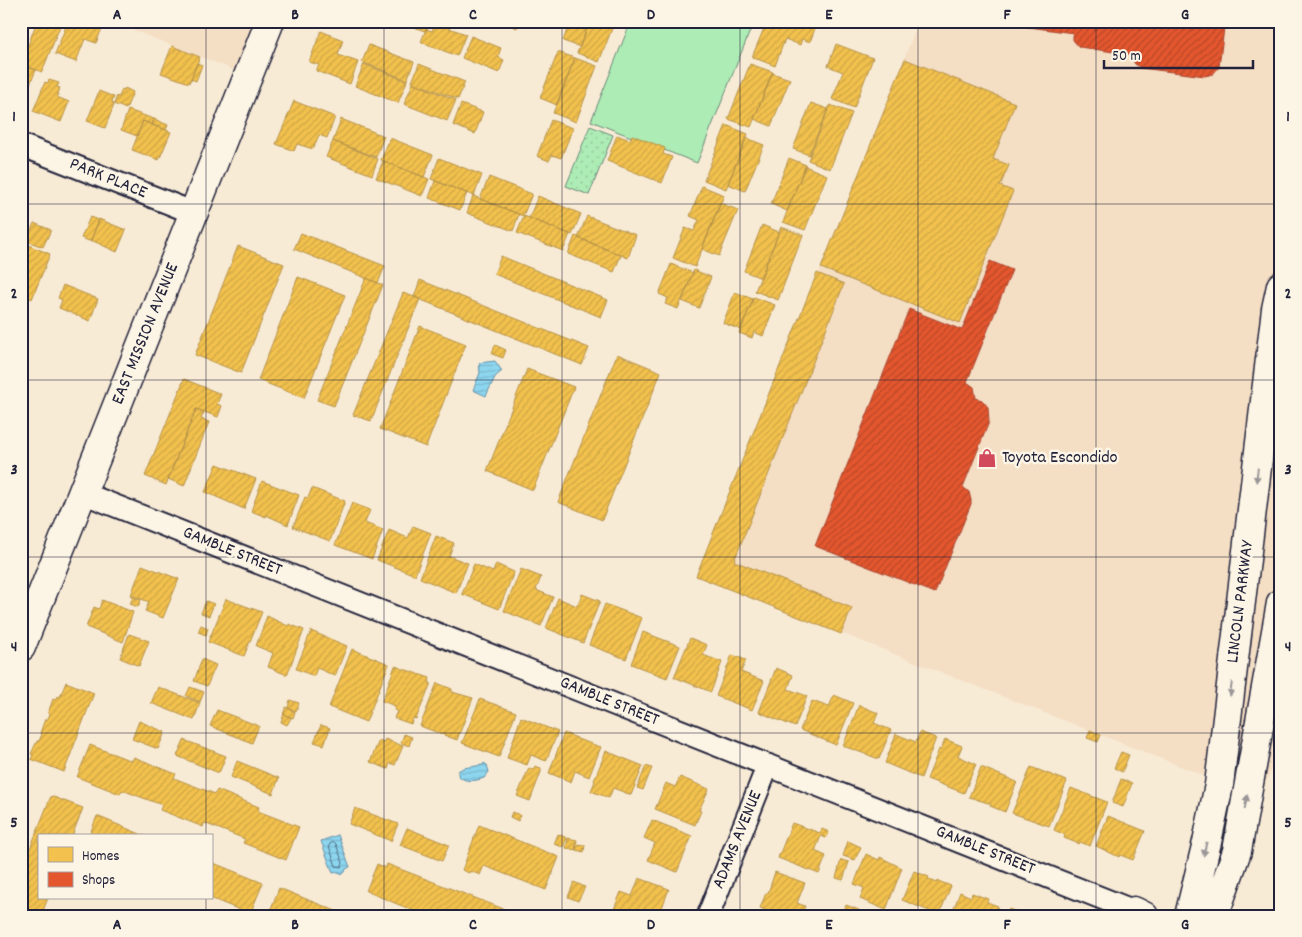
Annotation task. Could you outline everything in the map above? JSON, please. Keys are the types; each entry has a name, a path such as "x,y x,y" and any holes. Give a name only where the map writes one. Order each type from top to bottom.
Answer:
{"main road":[{"name":"EAST MISSION AVENUE","path":"21,647 270,21"},
{"name":"LINCOLN PARKWAY","path":"1188,916 1219,785 1279,302"},
{"name":"LINCOLN PARKWAY","path":"1214,916 1237,851 1281,603"}],"street":[{"name":"PARK PLACE","path":"21,145 194,213"},
{"name":"GAMBLE STREET","path":"83,493 1139,913"},
{"name":"ADAMS AVENUE","path":"708,916 768,765"}],"shaded area":[{"path":"110,21 270,21 249,76"},
{"name":"Toyota Escondido","path":"919,21 1281,21 1281,750 1259,797 698,577"}],"green space":[{"path":"631,21 754,21 697,163 591,121"},
{"path":"590,126 613,135 589,195 566,186"}],"water":[{"path":"495,361 502,371 495,377 486,396 473,390 480,373 479,363"},
{"path":"484,763 487,765 489,772 484,778 467,780 458,775 458,771 463,768 483,765"},
{"path":"338,835 350,867 343,874 333,873 321,841"}],"building: Homes":[{"path":"37,21 62,21 42,72 21,64"},
{"path":"68,21 75,21 84,25 86,21 91,21 103,26 96,43 85,39 76,62 55,54"},
{"path":"409,21 429,21 425,31 408,25"},
{"path":"500,21 520,21 517,28"},
{"path":"570,21 590,21 580,47 563,41"},
{"path":"590,21 615,21 599,62 577,53"},
{"path":"767,21 804,21 816,26 810,42 802,39 800,45 785,39 775,66 752,57"},
{"path":"435,23 466,34 457,56 421,42 426,29 432,31"},
{"path":"321,31 343,40 338,55 358,62 350,84 316,71 319,65 309,62"},
{"path":"471,36 501,48 498,57 504,60 499,73 462,58"},
{"path":"836,44 873,58 854,108 832,99 843,72 828,66"},
{"path":"369,45 414,62 407,80 362,62"},
{"path":"172,46 200,57 189,83 161,73"},
{"path":"558,52 575,58 557,105 540,98"},
{"path":"575,58 597,66 576,122 553,113"},
{"path":"905,59 1015,103 993,159 1009,165 1000,186 1013,191 960,323 821,268"},
{"path":"197,63 202,65 196,81 191,79"},
{"path":"364,64 407,81 398,103 355,86"},
{"path":"419,64 465,82 458,99 412,82"},
{"path":"750,64 773,72 751,127 728,119"},
{"path":"21,65 36,70 23,101 21,100"},
{"path":"772,73 790,79 771,126 754,119"},
{"path":"49,80 59,83 57,87 60,88 57,97 69,102 61,122 33,111 45,82 48,83"},
{"path":"413,83 456,100 447,121 404,104"},
{"path":"125,88 133,92 126,109 114,104 117,96 119,97 122,89 124,90"},
{"path":"99,91 114,97 112,102 114,105 105,128 87,121"},
{"path":"294,101 335,117 327,138 319,135 313,149 297,144 294,151 276,144"},
{"path":"811,103 828,109 809,155 793,149"},
{"path":"461,104 483,112 475,134 453,125"},
{"path":"830,105 852,113 830,169 808,160"},
{"path":"128,110 154,119 152,125 143,121 137,136 121,130"},
{"path":"154,119 168,125 166,130 152,125"},
{"path":"341,119 384,136 376,157 333,141"},
{"path":"551,120 573,128 561,158 552,155 549,161 537,156"},
{"path":"143,121 171,132 159,160 132,150"},
{"path":"726,125 748,134 726,189 704,180"},
{"path":"617,135 630,140 632,135 665,148 663,154 672,157 662,183 607,161"},
{"path":"390,138 433,155 424,177 381,160"},
{"path":"746,138 764,145 745,191 728,184"},
{"path":"333,141 378,159 372,175 326,157"},
{"path":"439,158 482,175 474,196 431,179"},
{"path":"789,158 806,165 787,211 771,204"},
{"path":"383,161 429,179 422,196 376,178"},
{"path":"805,166 827,175 805,230 783,222"},
{"path":"489,177 532,194 523,216 480,199"},
{"path":"435,181 467,193 460,210 429,198"},
{"path":"702,186 724,195 695,267 673,258 685,228 694,231 699,220 690,216"},
{"path":"473,196 519,214 513,231 467,213"},
{"path":"538,196 581,214 572,235 529,218"},
{"path":"21,201 29,204 22,221 24,222 21,230"},
{"path":"720,203 738,210 719,256 702,249"},
{"path":"524,216 570,234 563,251 517,233"},
{"path":"587,216 636,235 628,258 578,238"},
{"path":"90,217 99,220 91,240 92,242 81,238"},
{"path":"99,219 126,230 117,252 91,240"},
{"path":"34,223 51,230 43,247 27,241"},
{"path":"762,225 779,232 761,278 744,271"},
{"path":"781,227 803,235 778,300 755,291"},
{"path":"301,233 385,266 378,283 294,249"},
{"path":"575,236 621,255 614,272 568,254"},
{"path":"26,244 50,254 32,299 21,294 21,255"},
{"path":"238,246 284,264 241,373 195,355"},
{"path":"501,256 608,300 601,317 494,274"},
{"path":"671,264 693,273 678,309 665,304 668,298 659,294"},
{"path":"694,270 711,277 699,308 682,301"},
{"path":"817,273 844,284 734,561 852,608 841,634 696,576"},
{"path":"298,277 345,295 304,398 258,380"},
{"path":"366,278 383,285 334,406 317,400"},
{"path":"420,280 589,348 582,365 414,297"},
{"path":"63,285 98,299 90,321 59,308 62,300 58,298"},
{"path":"735,292 753,299 741,330 723,323"},
{"path":"403,293 420,299 371,421 353,415"},
{"path":"754,297 775,305 763,336 754,332 752,338 739,333"},
{"path":"420,326 466,344 426,447 380,429"},
{"path":"495,345 506,350 503,358 492,354"},
{"path":"617,354 661,372 602,520 558,502"},
{"path":"527,369 574,387 533,490 487,471"},
{"path":"184,379 221,394 217,404 222,406 218,417 196,409 166,485 145,476"},
{"path":"196,409 204,412 201,419 209,422 184,486 168,479"},
{"path":"217,464 256,479 244,509 205,492"},
{"path":"262,481 299,495 288,525 266,515 266,517 251,511"},
{"path":"312,488 345,501 330,541 293,527 305,497 308,498"},
{"path":"352,503 370,510 365,523 383,530 372,559 335,545"},
{"path":"413,526 431,533 415,575 377,560 389,530 408,538"},
{"path":"436,536 454,543 449,556 468,563 456,593 420,578"},
{"path":"474,564 493,572 496,564 514,572 499,609 462,594"},
{"path":"142,565 179,579 163,618 145,611 149,602 131,595"},
{"path":"521,569 541,577 536,590 553,597 541,626 504,611"},
{"path":"582,594 600,601 583,643 546,628 558,598 577,606"},
{"path":"133,597 141,600 138,607 130,604"},
{"path":"226,599 262,612 244,656 208,642"},
{"path":"102,600 133,612 123,642 86,627 94,607 99,609"},
{"path":"206,601 214,604 209,616 201,613"},
{"path":"605,604 642,618 626,659 589,645"},
{"path":"267,616 288,626 289,624 304,630 287,675 268,667 273,653 256,646"},
{"path":"201,625 208,628 206,635 198,632"},
{"path":"311,631 347,646 335,676 317,668 314,676 296,669"},
{"path":"643,632 680,646 667,678 631,664"},
{"path":"129,634 149,641 139,666 120,658"},
{"path":"690,638 707,645 703,655 722,662 711,692 674,677"},
{"path":"352,649 389,664 366,722 329,707"},
{"path":"732,655 746,660 741,672 764,681 752,710 716,696"},
{"path":"202,659 216,665 207,686 194,681"},
{"path":"395,666 430,678 429,682 431,683 416,719 413,718 411,724 394,718 397,711 394,710 395,706 382,701"},
{"path":"776,668 793,675 788,689 807,696 795,727 759,712"},
{"path":"66,682 94,693 64,772 31,759 33,755 31,754 42,734 40,733 45,719 47,720 50,714 48,713 53,699 55,700 57,696 60,697"},
{"path":"437,683 452,689 452,692 473,698 457,740 420,726"},
{"path":"158,687 200,703 194,720 151,703"},
{"path":"190,687 204,692 200,702 186,696"},
{"path":"834,695 853,703 836,745 800,730 812,701 829,707"},
{"path":"480,699 516,712 499,757 462,743"},
{"path":"290,700 299,703 296,711 288,708"},
{"path":"859,705 878,713 874,723 891,730 879,759 843,746"},
{"path":"286,707 295,712 293,718 283,714"},
{"path":"217,710 259,726 252,743 210,726"},
{"path":"284,714 291,718 287,725 281,722"},
{"path":"521,717 558,732 546,761 531,755 527,765 507,758"},
{"path":"139,721 165,732 158,749 132,739"},
{"path":"321,725 330,728 324,745 314,742"},
{"path":"1090,730 1101,735 1098,742 1087,738"},
{"path":"920,732 936,738 921,778 885,763 896,734 916,742"},
{"path":"564,733 601,747 589,777 575,771 571,782 549,773"},
{"path":"404,734 412,737 409,746 401,743"},
{"path":"385,739 403,746 395,765 390,763 388,769 370,762 379,740 384,742"},
{"path":"945,739 962,746 958,756 976,764 964,793 927,779"},
{"path":"184,740 226,756 219,773 177,756"},
{"path":"90,745 132,761 134,757 176,774 174,778 215,794 217,790 259,807 258,811 299,827 286,860 243,843 245,839 204,823 203,827 160,810 162,805 122,790 120,794 77,777"},
{"path":"606,751 643,766 631,795 613,788 609,798 591,791"},
{"path":"1121,752 1129,755 1122,772 1114,768"},
{"path":"237,761 279,778 273,794 231,777"},
{"path":"535,766 541,768 541,772 530,801 517,796 529,768 533,770"},
{"path":"646,766 652,768 643,790 637,788"},
{"path":"981,767 1017,782 1005,812 990,806 991,804 969,797"},
{"path":"1031,767 1067,781 1049,826 1012,813"},
{"path":"680,777 709,789 699,810 701,811 695,825 655,809 666,783 675,787"},
{"path":"1121,779 1132,783 1123,807 1112,803"},
{"path":"1071,788 1107,802 1090,846 1064,838 1065,835 1054,830"},
{"path":"51,796 83,808 73,834 38,834 38,900 47,900 41,916 21,916 21,852 22,849 29,851"},
{"path":"355,808 398,824 391,841 349,824"},
{"path":"512,812 520,815 518,821 510,817"},
{"path":"97,816 140,834 90,834"},
{"path":"1108,816 1145,831 1133,860 1120,855 1119,857 1096,846"},
{"path":"652,820 692,836 677,872 648,860 655,843 644,838"},
{"path":"792,823 820,833 822,829 829,832 826,838 821,836 815,851 826,856 819,874 778,858"},
{"path":"479,825 559,857 546,890 484,866 480,875 462,870"},
{"path":"407,828 449,845 442,861 400,845"},
{"path":"558,834 567,838 563,847 554,844"},
{"path":"568,838 577,840 575,850 566,848"},
{"path":"848,841 861,847 855,860 843,856"},
{"path":"577,844 585,845 584,852 576,850"},
{"path":"866,854 879,860 880,857 902,868 886,910 860,899 864,888 854,884"},
{"path":"841,860 849,862 843,880 836,878"},
{"path":"212,862 263,883 250,914 212,899"},
{"path":"377,864 386,868 387,864 522,916 426,916 366,891"},
{"path":"914,871 929,877 928,879 937,883 938,881 951,886 939,915 902,900"},
{"path":"775,872 805,883 797,903 805,906 801,916 781,916 760,908 766,893 768,893"},
{"path":"639,878 669,889 659,916 620,916 620,912 614,909 621,892 632,896"},
{"path":"574,882 585,887 578,901 568,897"},
{"path":"279,888 336,911 334,916 268,916"},
{"path":"960,892 971,897 972,893 988,899 987,902 998,906 994,916 951,916"},
{"path":"846,905 859,910 857,916 842,916"},
{"path":"1009,909 1027,916 1006,916"}],"building: Shops":[{"path":"985,21 1225,21 1219,67 1213,74 1205,76 1140,68 1134,63 1134,55 1079,47 1073,40 1073,33"},
{"path":"990,261 1012,270 967,382 974,387 976,398 982,400 988,407 989,422 963,487 969,492 971,504 935,593 815,546 909,309 962,330"}],"place":[{"name":"Toyota Escondido","path":"987,458"}]}
